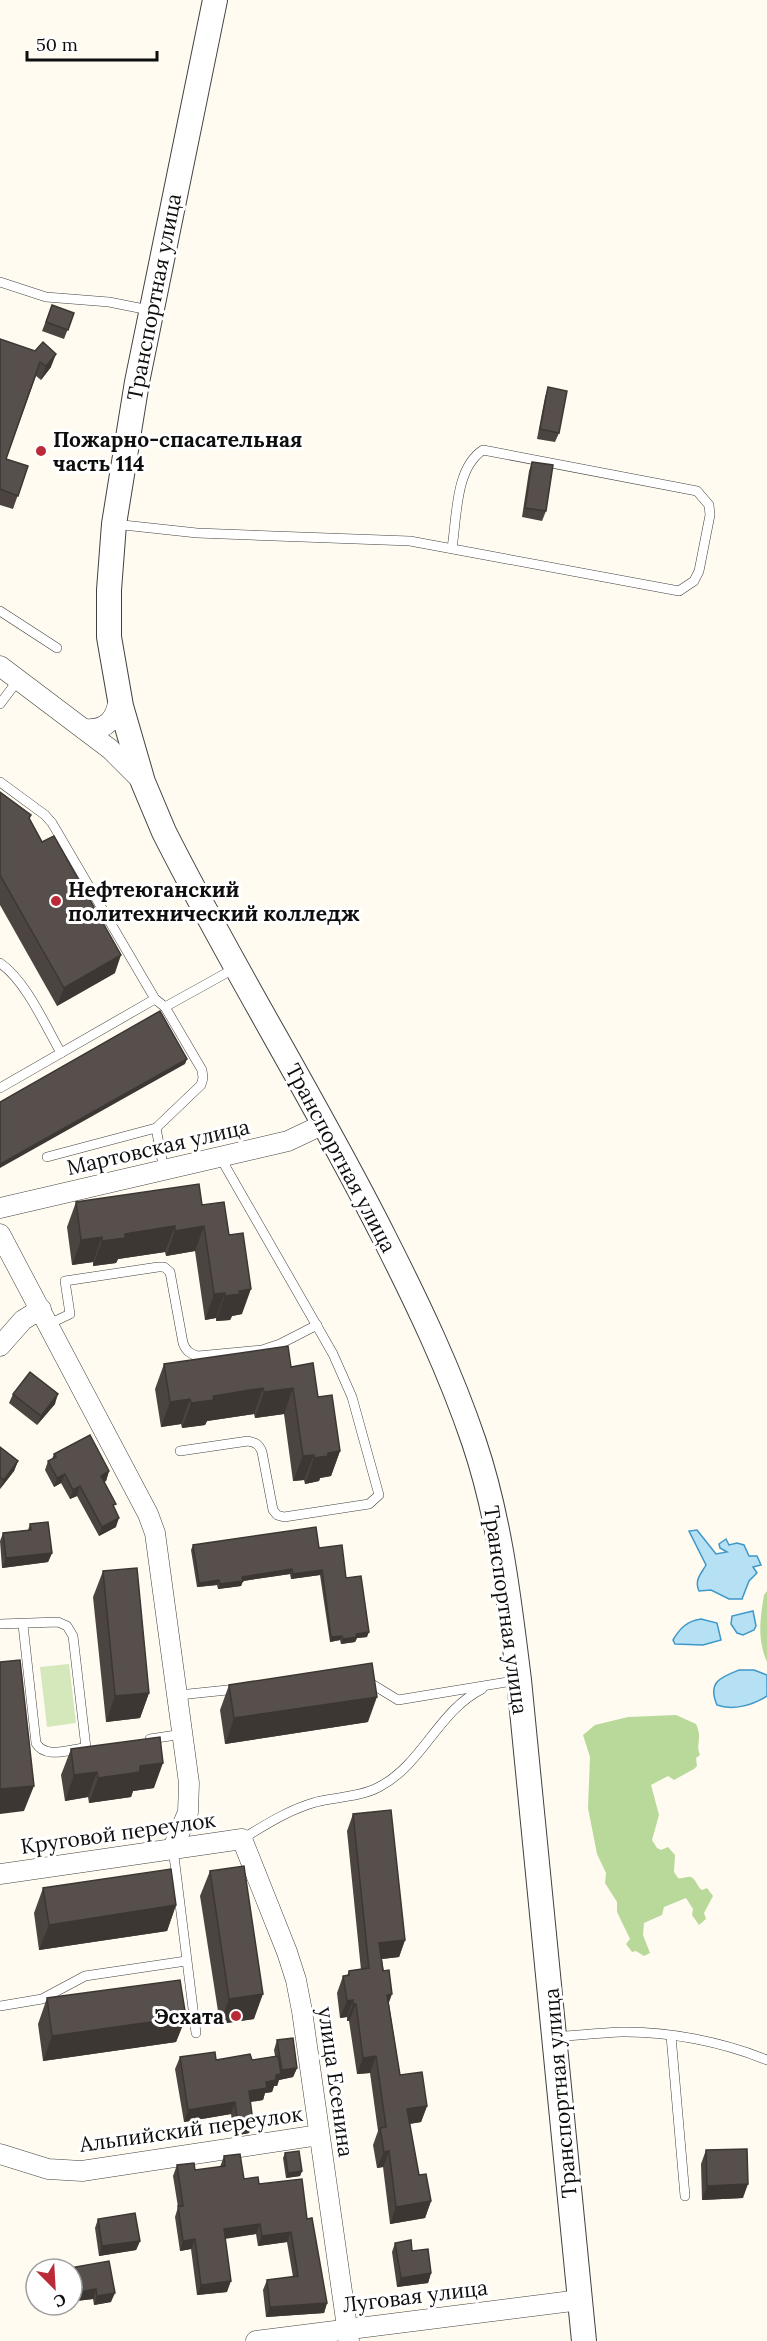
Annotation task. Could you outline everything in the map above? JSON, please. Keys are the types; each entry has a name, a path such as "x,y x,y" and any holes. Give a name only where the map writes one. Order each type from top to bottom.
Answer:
{"street":[{"name":"Транспортная улица","path":"215,0 120,459 109,590 109,637 119,698 143,782 176,857 366,1200 437,1346 475,1444 490,1497 506,1578 519,1680 584,2341"},
{"path":"0,666 110,749 143,782"},
{"path":"84,729 97,729 110,723 116,714 119,698"},
{"name":"Мартовская улица","path":"0,1208 296,1139 324,1124"},
{"path":"0,1234 156,1533 190,1800 188,1812 173,1848"},
{"path":"0,1347 23,1320 45,1317"},
{"name":"Круговой переулок","path":"0,1874 242,1839"},
{"name":"улица Есенина","path":"242,1839 296,1980 348,2335"},
{"name":"Альпийский переулок","path":"0,2154 48,2169 82,2171 319,2135"},
{"name":"Луговая улица","path":"256,2341 348,2335 580,2300"}],"lane":[{"path":"0,282 46,297 109,302 152,311"},
{"path":"114,524 197,533 410,541 679,591 694,581 699,572 710,505 697,491 483,450 474,456 463,475 452,548"},
{"path":"0,611 57,648"},
{"path":"0,704 18,680"},
{"path":"0,782 45,814 52,823 155,999 165,1007 202,1070 201,1085 156,1128 47,1157"},
{"path":"0,963 25,990 61,1053"},
{"path":"165,1007 237,967"},
{"path":"0,1088 155,999"},
{"path":"156,1128 164,1170"},
{"path":"180,1450 248,1441 256,1442 260,1445 262,1452 273,1510 277,1515 284,1517 369,1504 379,1495 351,1398 333,1354 220,1157"},
{"path":"45,1317 70,1314 65,1281 164,1267 170,1272 185,1350 191,1354 198,1356 262,1350 280,1344 317,1325"},
{"path":"0,1624 58,1622 68,1626 73,1636 86,1748"},
{"path":"22,1625 36,1743 43,1751 49,1753 97,1746"},
{"path":"361,1679 371,1682 398,1700 519,1680"},
{"path":"242,1839 291,1810 378,1788 415,1759 456,1707 489,1685"},
{"path":"178,1695 250,1687"},
{"path":"140,1740 183,1734"},
{"path":"173,1848 196,2033"},
{"path":"0,2006 42,1999 85,1976 186,1961"},
{"path":"555,2037 622,2032 671,2036 736,2047 767,2060"},
{"path":"671,2036 685,2196"}],"green space":[{"path":"767,1591 767,1662 760,1629 764,1595"},
{"path":"69,1664 76,1723 47,1727 40,1667"},
{"path":"676,1715 696,1724 700,1755 696,1758 697,1766 694,1769 674,1780 668,1776 651,1785 659,1815 652,1840 657,1848 661,1850 668,1847 675,1855 674,1872 678,1878 691,1877 700,1889 707,1888 713,1896 704,1913 706,1919 699,1925 692,1915 693,1909 686,1898 664,1907 662,1915 644,1923 643,1935 650,1953 644,1956 636,1951 632,1952 626,1944 630,1939 617,1912 617,1902 605,1883 606,1873 597,1854 588,1808 590,1757 583,1735 595,1725 628,1717"}],"water":[{"path":"697,1530 716,1554 727,1552 720,1548 719,1544 726,1539 729,1545 737,1543 744,1545 749,1556 757,1556 761,1565 753,1567 757,1573 749,1581 742,1599 729,1599 711,1590 699,1591 698,1580 706,1565 689,1531"},
{"path":"753,1611 756,1626 754,1630 743,1635 737,1633 731,1624 732,1616"},
{"path":"701,1619 717,1623 721,1640 703,1645 675,1644 673,1640 681,1629 692,1621"},
{"path":"739,1670 754,1670 767,1675 767,1696 743,1706 717,1705 714,1697 715,1686 721,1678"}],"building":[{"path":"52,305 74,313 68,330 46,322"},
{"path":"0,339 35,351 43,342 56,354 46,366 40,362 6,459 28,466 18,496 0,489"},
{"path":"548,387 567,391 559,433 540,429"},
{"path":"532,462 553,465 546,511 525,508"},
{"path":"0,792 31,815 29,818 42,842 54,836 121,955 64,988 0,875"},
{"path":"160,1011 187,1059 0,1164 0,1102"},
{"path":"199,1184 202,1205 224,1202 229,1235 243,1233 251,1289 239,1291 240,1294 225,1296 225,1293 214,1294 204,1226 175,1231 175,1226 125,1234 125,1238 102,1241 102,1237 81,1240 76,1202"},
{"path":"288,1346 291,1367 313,1363 318,1397 332,1395 340,1451 314,1458 314,1455 303,1456 293,1388 264,1392 263,1388 213,1396 214,1400 191,1403 190,1399 170,1402 164,1364"},
{"path":"30,1372 58,1394 41,1416 13,1394"},
{"path":"90,1435 109,1471 101,1476 116,1504 113,1505 119,1518 102,1527 80,1486 73,1490 65,1474 57,1478 48,1461 56,1457 54,1454"},
{"path":"0,1447 18,1461 4,1480 0,1477"},
{"path":"48,1522 52,1553 6,1558 3,1533 31,1530 30,1524"},
{"path":"316,1527 319,1548 342,1545 346,1578 361,1576 369,1632 343,1639 342,1636 331,1637 322,1570 293,1574 292,1569 242,1577 243,1581 220,1584 219,1580 199,1583 193,1545"},
{"path":"137,1568 149,1693 115,1696 103,1571"},
{"path":"20,1660 34,1786 0,1789 0,1662"},
{"path":"372,1663 377,1697 234,1718 229,1685"},
{"path":"160,1737 163,1763 140,1766 140,1772 98,1778 97,1772 74,1775 71,1749"},
{"path":"391,1810 405,1940 379,1943 383,1971 389,1970 392,1994 387,1995 400,2075 422,2072 427,2106 407,2109 419,2175 426,2174 431,2201 396,2207 389,2151 384,2152 380,2128 386,2127 376,2056 363,2058 356,2004 353,2004 353,2000 347,2001 343,1976 349,1975 349,1971 369,1968 353,1814"},
{"path":"244,1866 263,1994 229,1999 210,1871"},
{"path":"171,1869 176,1905 49,1925 43,1888"},
{"path":"180,1980 186,2017 52,2036 47,1998"},
{"path":"293,2038 297,2068 282,2070 277,2040"},
{"path":"215,2052 216,2060 250,2054 252,2060 278,2056 281,2074 276,2075 276,2080 266,2082 267,2088 249,2091 253,2122 238,2124 235,2102 188,2110 180,2057"},
{"path":"747,2149 748,2184 707,2186 706,2150"},
{"path":"299,2151 302,2171 288,2173 285,2153"},
{"path":"240,2154 244,2179 258,2177 259,2184 302,2179 307,2219 312,2218 327,2303 270,2307 267,2280 298,2276 291,2232 262,2236 260,2224 224,2229 231,2281 201,2285 195,2239 183,2241 178,2206 183,2206 177,2165 194,2163 195,2170 225,2166 224,2156"},
{"path":"135,2213 140,2241 102,2246 98,2219"},
{"path":"411,2240 412,2251 428,2249 431,2273 401,2278 395,2243"},
{"path":"109,2261 115,2293 97,2296 96,2289 84,2291 84,2265"}],"place":[{"name":"Пожарно-спасательная часть 114","path":"41,451"},
{"name":"Нефтеюганский политехнический колледж","path":"56,901"},
{"name":"Эсхата","path":"236,2016"}]}
